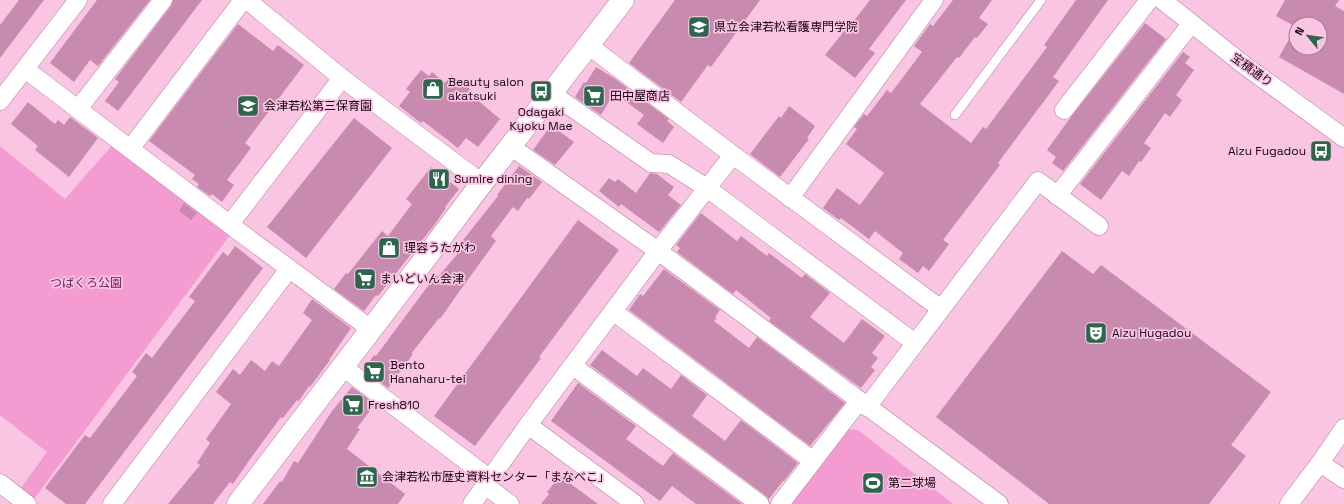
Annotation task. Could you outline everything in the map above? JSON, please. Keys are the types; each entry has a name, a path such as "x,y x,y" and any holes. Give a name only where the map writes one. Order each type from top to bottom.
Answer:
{"street":[{"path":"0,102 24,68 78,0"},
{"path":"78,109 163,0"},
{"path":"130,149 243,0"},
{"path":"247,0 342,78 482,183"},
{"path":"238,504 623,0"},
{"path":"790,198 934,0"},
{"path":"1064,110 1149,0"},
{"name":"宝積通り","path":"1162,0 1244,65 1344,138"},
{"path":"1057,196 1191,24"},
{"path":"588,45 790,198 941,309"},
{"path":"24,68 360,321 371,331"},
{"path":"230,224 342,78"},
{"path":"553,91 561,100 651,164 669,164 707,188 915,343"},
{"path":"510,146 658,251 999,504"},
{"path":"472,504 528,425 614,312 658,251 733,155"},
{"path":"780,504 812,461 915,343 1038,181 1099,226"},
{"path":"112,504 289,269"},
{"path":"614,312 812,461"},
{"path":"573,366 760,504"},
{"path":"342,367 487,482 510,504"},
{"path":"528,425 635,504"},
{"path":"1289,504 1344,428"},
{"path":"1320,463 1344,480"},
{"path":"0,483 27,504"}],"lane":[{"path":"956,114 1041,0"}],"green space":[{"name":"つばくろ公園","path":"116,141 233,231 31,503 18,492 47,452 0,415 0,146 65,199"},
{"path":"843,429 858,430 953,504 786,504"}],"building":[{"path":"19,0 44,0 0,58 0,25"},
{"path":"97,0 150,0 98,66 90,60 74,82 50,63"},
{"path":"173,0 202,0 118,111 105,101 119,82 115,79 171,6"},
{"path":"675,0 760,0 711,67 708,65 681,102 629,63"},
{"path":"870,0 906,0 869,49 875,53 855,78 825,55"},
{"path":"953,0 992,0 979,18 988,24 977,38 975,37 959,58 957,57 920,104 971,143 983,127 986,129 1047,47 1044,45 1076,0 1108,0 1053,77 1059,81 998,163 1000,165 943,240 949,244 929,271 923,266 918,273 899,259 903,253 875,231 869,239 841,218 839,220 823,208 837,188 860,205 884,173 846,144 857,129 854,127 864,114 867,116 887,90 891,93 922,52 914,46 930,24 933,26"},
{"path":"1285,0 1339,0 1335,6 1344,11 1344,94 1279,57 1288,41 1288,56 1328,56 1328,16 1288,16 1288,23 1276,16"},
{"path":"1145,23 1166,39 1063,171 1052,163 1056,157 1047,150 1070,118"},
{"path":"238,24 273,51 278,45 304,65 245,143 251,148 227,180 234,185 222,202 212,194 210,196 197,187 199,184 192,179 195,175 149,141"},
{"path":"1183,52 1190,57 1185,63 1194,70 1176,95 1182,100 1170,117 1165,113 1144,143 1151,148 1141,162 1139,161 1129,176 1122,171 1101,200 1080,184"},
{"path":"596,67 614,78 669,119 667,121 674,127 663,143 637,124 644,115 614,93 601,115 575,97 584,82 586,83"},
{"path":"421,70 429,76 432,72 445,83 451,75 470,89 468,92 500,119 478,147 466,138 458,148 423,121 421,123 399,106 410,92 406,89"},
{"path":"28,102 55,124 58,120 64,125 70,117 98,138 69,177 35,150 38,146 11,124"},
{"path":"789,106 815,126 807,138 809,139 780,177 750,154 779,116 781,118"},
{"path":"354,118 392,148 306,258 267,227"},
{"path":"551,125 574,142 555,165 533,150"},
{"path":"519,166 542,182 529,199 527,198 518,211 513,207 491,236 496,241 440,319 439,318 411,354 413,354 388,388 364,370 436,275 438,277 460,251 456,249 498,196 497,195"},
{"path":"431,167 459,189 445,207 446,208 435,224 378,296 376,295 364,311 334,289 346,273 348,274 382,231 388,236 412,204 406,199"},
{"path":"650,173 657,174 674,187 668,195 681,205 659,232 621,204 619,207 599,191 609,178 615,182 618,179 636,193"},
{"path":"184,203 197,213 191,220 179,211"},
{"path":"701,213 737,241 741,236 767,256 769,253 802,278 805,274 830,293 810,317 844,343 862,319 885,336 872,353 878,358 871,367 875,370 861,388 769,321 771,318 736,290 733,294 677,252 680,248 676,245"},
{"path":"578,220 619,250 475,446 434,416"},
{"path":"235,246 263,268 85,504 66,504 45,488 85,435 90,438 137,376 132,372 146,353 152,358 195,301 189,297 223,252 228,256"},
{"name":"Aizu Hugadou","path":"1062,251 1093,274 1101,265 1271,392 1231,445 1246,456 1209,504 1049,504 936,417"},
{"path":"664,269 720,310 714,321 749,348 757,337 845,403 810,446 629,310 640,294 643,296"},
{"path":"312,299 351,328 330,360 299,401 297,400 283,418 281,417 233,484 230,482 213,504 168,504 200,465 197,463 210,443 206,439 231,404 216,392 233,369 240,375 251,360 265,371 272,361 279,366 312,320 303,313"},
{"path":"602,350 637,376 643,368 671,389 681,375 707,395 692,416 725,441 741,420 798,463 769,499 590,365"},
{"path":"578,383 636,426 626,439 663,466 673,453 742,504 696,504 672,486 660,501 551,421"},
{"path":"352,387 375,404 357,428 360,429 347,449 405,494 398,504 263,504 280,481 282,482 294,461 298,463 332,411"},
{"path":"560,476 598,504 541,504 549,494 547,492"}],"place":[{"name":"県立会津若松看護専門学院","path":"699,27"},
{"name":"Beauty salon akatsuki","path":"433,89"},
{"name":"Odagaki Kyoku Mae","path":"541,91"},
{"name":"田中屋商店","path":"594,96"},
{"name":"会津若松第三保育園","path":"248,106"},
{"name":"Aizu Fugadou","path":"1321,151"},
{"name":"Sumire dining","path":"439,179"},
{"name":"理容うたがわ","path":"389,248"},
{"name":"まいどいん会津","path":"365,279"},
{"name":"Aizu Hugadou","path":"1096,333"},
{"name":"Bento Hanaharu-tei","path":"374,372"},
{"name":"Fresh810","path":"353,405"},
{"name":"会津若松市歴史資料センター「まなべこ」","path":"367,477"},
{"name":"第二球場","path":"873,483"}]}
